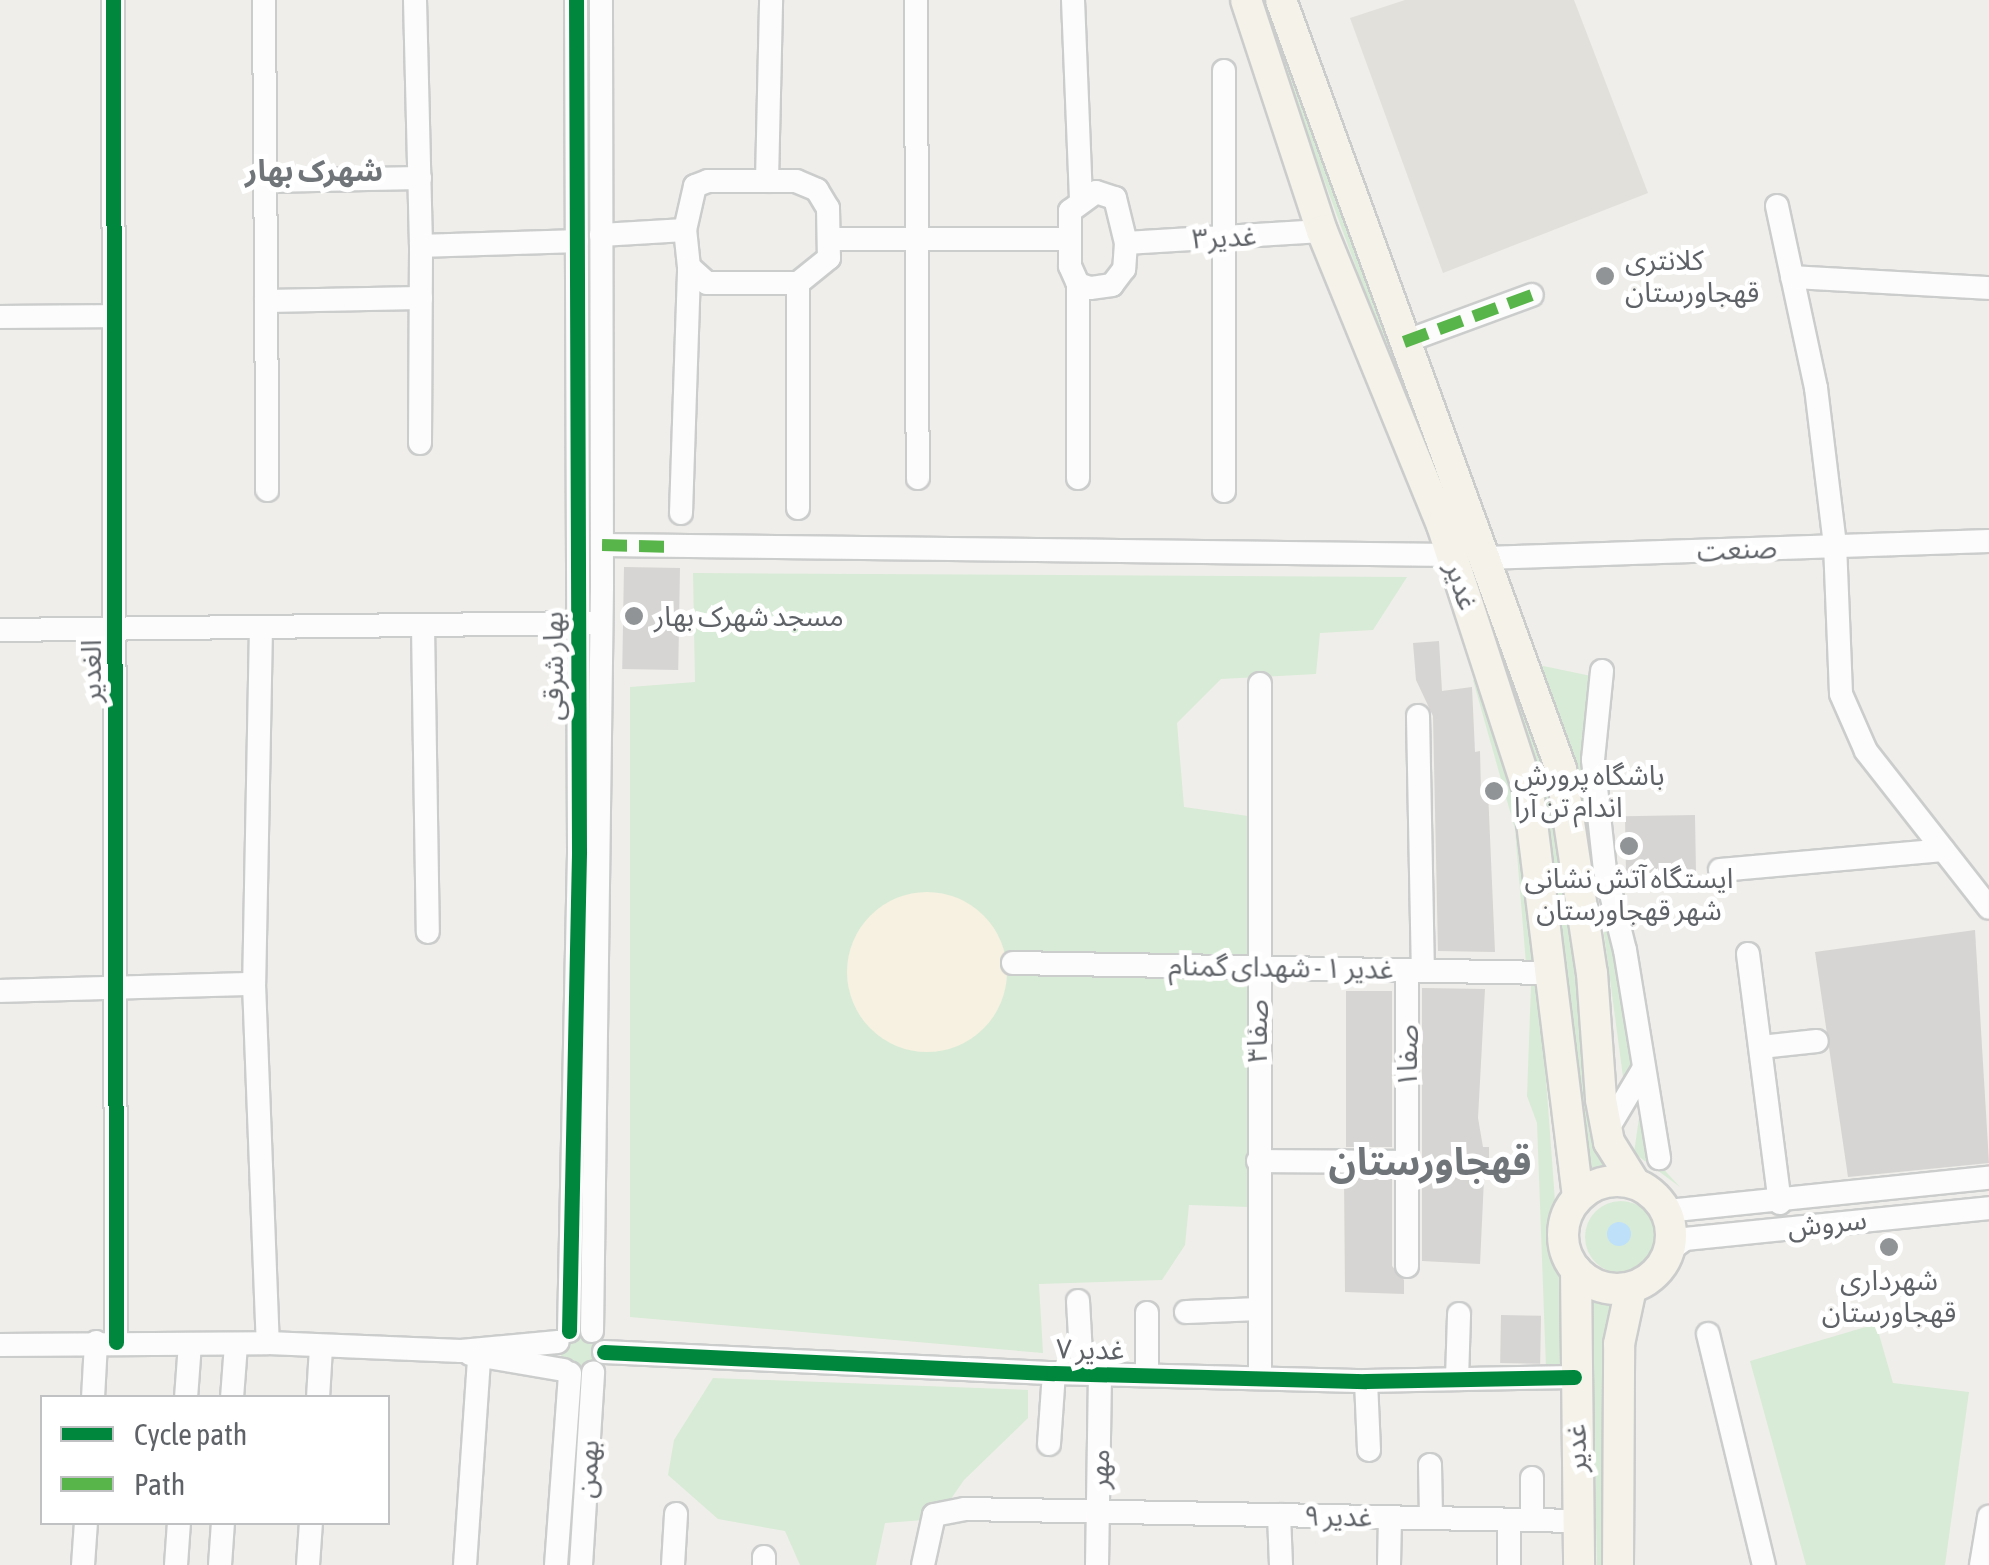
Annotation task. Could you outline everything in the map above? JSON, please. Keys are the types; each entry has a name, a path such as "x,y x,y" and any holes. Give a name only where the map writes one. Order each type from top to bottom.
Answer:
{"main road":[{"name":"غدیر","path":"1246,0 1286,104 1322,231 1452,555 1528,790 1578,1197"},
{"name":"غدیر","path":"1281,0 1561,769 1584,910 1607,1130 1622,1171 1634,1182"},
{"path":"1604,1182 1634,1182 1666,1212 1669,1251 1650,1278 1631,1288 1596,1285 1576,1270 1563,1234 1578,1197 1604,1182"},
{"name":"غدیر","path":"1576,1270 1574,1378 1579,1565"},
{"name":"غدیر","path":"1618,1565 1619,1332 1631,1288"}],"street":[{"name":"الغدیر","path":"94,1395 106,1342 115,989 112,0"},
{"path":"264,0 266,490"},
{"path":"415,0 421,246 420,443"},
{"name":"بهار شرقی","path":"576,0 577,241 590,624 579,1353"},
{"name":"بهار شرقی","path":"590,624 602,546 600,0"},
{"path":"767,181 771,0"},
{"path":"916,0 918,478"},
{"path":"1072,0 1082,198"},
{"path":"1224,70 1224,491"},
{"path":"265,180 420,178"},
{"path":"681,514 689,267 686,230 694,186 796,181 817,190 828,208 829,258 798,283 707,283 689,267"},
{"path":"1078,284 1112,284 1124,269 1126,243 1115,198 1096,192 1082,198 1070,211 1069,239 1078,284 1078,478"},
{"path":"1777,206 1816,388 1836,544 1841,694 1866,751 1989,908"},
{"path":"601,235 686,230"},
{"name":"غدیر۳","path":"1126,243 1322,231"},
{"path":"829,240 1069,239"},
{"path":"421,246 577,241"},
{"path":"1792,277 1989,288"},
{"path":"798,283 798,508"},
{"path":"1404,342 1532,295"},
{"path":"266,300 421,298"},
{"path":"0,317 114,316"},
{"name":"صنعت","path":"1485,558 1989,541"},
{"path":"602,546 1452,555"},
{"path":"0,630 590,624"},
{"path":"423,626 428,932"},
{"path":"261,627 254,984 268,1343"},
{"path":"1602,672 1593,760 1605,870 1659,1158"},
{"name":"صفا۳","path":"1260,684 1257,966 1260,1378"},
{"name":"صفا۱","path":"1407,1266 1402,1156 1415,970 1418,716"},
{"path":"1720,870 1943,850"},
{"path":"1584,910 1605,870"},
{"path":"1748,954 1780,1203"},
{"name":"غدیر ۱ - شهدای گمنام","path":"1012,963 1549,973"},
{"path":"0,990 254,984"},
{"path":"1762,1048 1817,1040"},
{"path":"1607,1130 1644,1068"},
{"path":"1258,1161 1402,1156"},
{"name":"سروش","path":"1666,1212 1989,1178"},
{"name":"سروش","path":"1669,1251 1686,1239 1989,1208"},
{"name":"مهر","path":"1078,1301 1091,1373 1097,1565"},
{"path":"1186,1312 1259,1309"},
{"path":"1147,1375 1148,1312"},
{"path":"1457,1380 1458,1314"},
{"path":"1708,1334 1764,1565"},
{"name":"غدیر ۷","path":"0,1345 268,1343 470,1354 579,1353 1054,1373 1366,1381 1574,1378"},
{"path":"186,1395 190,1344"},
{"path":"232,1395 236,1345"},
{"path":"318,1395 321,1347"},
{"name":"بهمن","path":"556,1565 579,1353"},
{"name":"بهمن","path":"579,1353 581,1565"},
{"path":"465,1565 470,1354"},
{"path":"1049,1444 1054,1373"},
{"path":"1366,1381 1369,1450"},
{"path":"1430,1466 1431,1518"},
{"path":"1509,1565 1532,1478"},
{"name":"غدیر ۹","path":"922,1565 934,1515 965,1509 1578,1521"},
{"path":"673,1565 676,1514"},
{"path":"1280,1515 1282,1565"},
{"path":"1389,1565 1390,1517"},
{"path":"1981,1565 1989,1517"},
{"path":"84,1565 86,1525"},
{"path":"176,1565 179,1525"},
{"path":"220,1565 223,1525"},
{"path":"308,1565 311,1525"}],"shaded area":[{"path":"1405,0 1574,0 1648,193 1443,273 1350,18"}],"green space":[{"path":"1258,0 1272,0 1519,671 1566,846 1589,1132 1607,1175 1580,1187 1558,888 1525,728"},
{"path":"693,573 1407,577 1373,630 1320,633 1316,674 1221,679 1177,723 1184,807 1248,816 1249,1207 1189,1205 1185,1245 1162,1280 1039,1284 1043,1353 630,1317 630,687 695,682"},
{"path":"1529,663 1596,677 1591,841 1565,757"},
{"path":"1473,680 1485,680 1507,749 1537,961 1526,964 1515,829"},
{"path":"1607,913 1638,1059 1625,1092 1604,934"},
{"path":"1539,984 1567,1364 1546,1368 1537,1123 1527,1096 1531,986"},
{"path":"1641,1104 1656,1161 1680,1187 1634,1153"},
{"path":"1621,1201 1646,1212 1657,1237 1646,1262 1621,1273 1596,1262 1585,1237 1596,1212"},
{"path":"1591,1293 1615,1303 1614,1565 1597,1565"},
{"path":"1876,1324 1893,1383 1969,1392 1945,1565 1806,1565 1750,1361"},
{"path":"581,1333 595,1339 601,1353 595,1367 581,1373 567,1367 561,1353 567,1339"},
{"path":"713,1378 1028,1390 1028,1418 964,1480 937,1519 885,1523 876,1565 800,1565 785,1531 718,1519 668,1475 674,1440"}],"sand":[{"path":"927,892 958,898 984,915 1001,941 1007,972 1001,1003 984,1029 958,1046 927,1052 896,1046 870,1029 853,1003 847,972 853,941 870,915 896,898"}],"water":[{"path":"1619,1222 1631,1234 1619,1246 1607,1234"}],"building":[{"path":"624,567 680,568 678,670 622,669"},
{"path":"1439,641 1442,691 1472,687 1481,791 1488,791 1495,952 1438,951 1433,716 1416,680 1413,643"},
{"path":"1695,815 1696,872 1626,873 1625,816"},
{"path":"1975,930 1989,1163 1848,1177 1815,952"},
{"path":"1422,988 1485,989 1478,1118 1483,1147 1489,1147 1489,1179 1484,1179 1480,1264 1422,1261"},
{"path":"1346,991 1392,991 1392,1147 1346,1147"},
{"path":"1344,1177 1392,1177 1392,1266 1404,1280 1404,1294 1345,1292"},
{"path":"1501,1315 1541,1316 1540,1364 1500,1363"}],"marked path":[{"path":"1404,342 1532,295"},
{"path":"602,545 673,547"}],"cycle path":[{"path":"113,0 116,1342"},
{"path":"569,1331 579,851 576,0"},
{"path":"604,1352 1054,1373 1366,1381 1574,1377"}],"place":[{"name":"کلانتری قهجاورستان","path":"1605,276"},
{"name":"مسجد شهرک بهار","path":"634,616"},
{"name":"باشگاه پرورش اندام تن آرا","path":"1494,791"},
{"name":"ایستگاه آتش نشانی شهر قهجاورستان","path":"1629,846"},
{"name":"شهرداری قهجاورستان","path":"1889,1247"}],"district":[{"name":"شهرک بهار","path":"314,170"},
{"name":"قهجاورستان","path":"1430,1162"}]}
